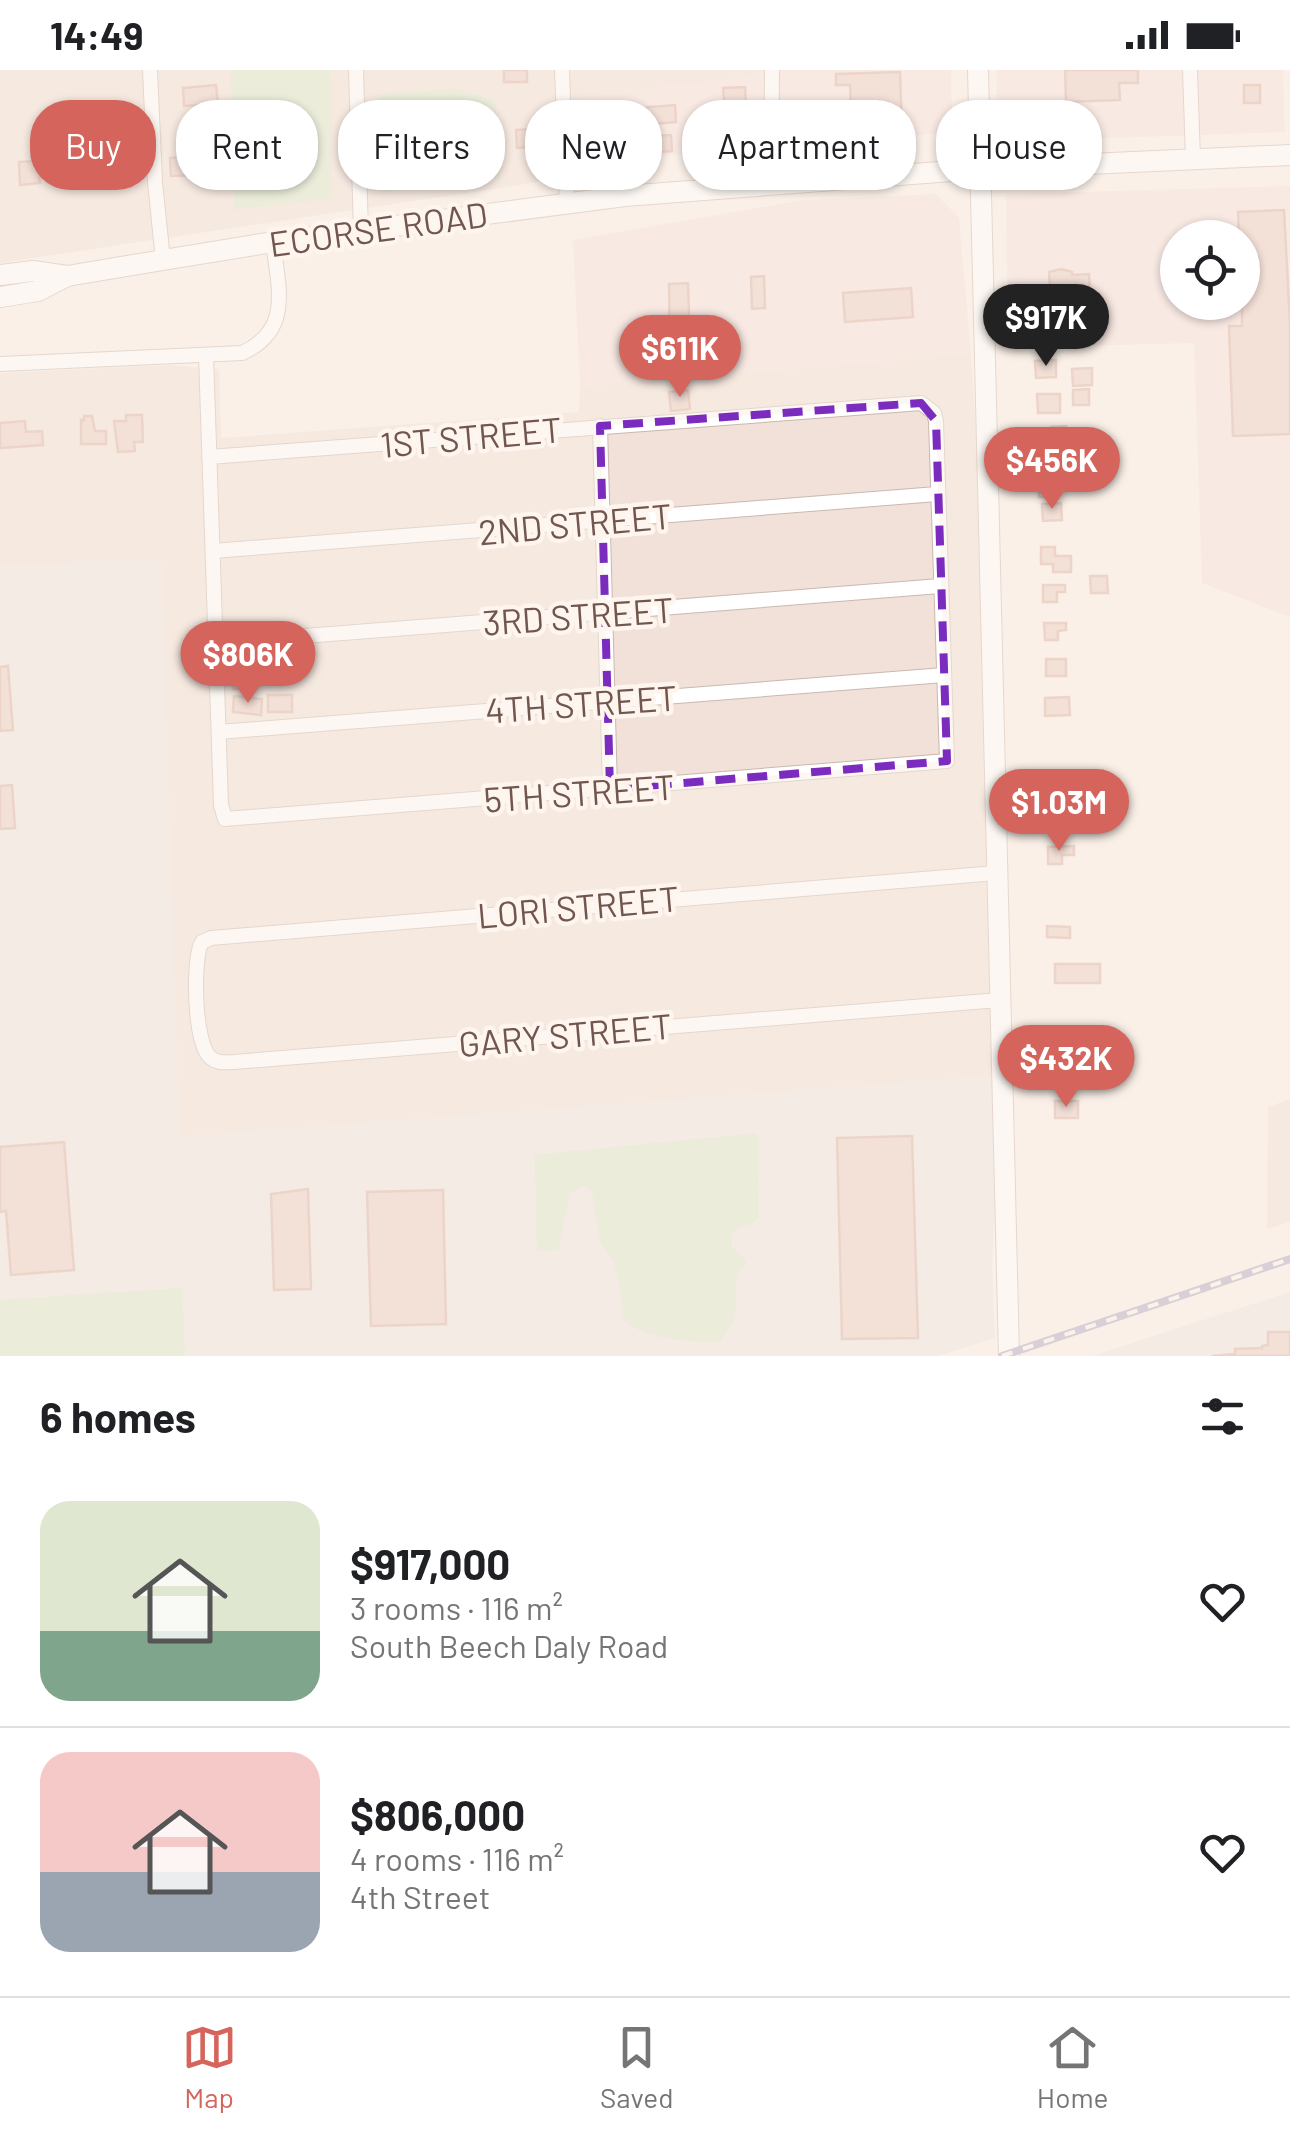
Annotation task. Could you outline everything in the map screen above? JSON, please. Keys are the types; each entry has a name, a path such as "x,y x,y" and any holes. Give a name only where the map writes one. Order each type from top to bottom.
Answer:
{"main road":[{"path":"978,70 978,100"},
{"name":"ECORSE ROAD","path":"1102,163 1290,155"},
{"name":"ECORSE ROAD","path":"0,275 34,271 67,276 361,230 710,190"},
{"path":"979,190 1009,1356"},
{"name":"ECORSE ROAD","path":"0,297 38,292 67,276"}],"street":[{"path":"150,70 163,260"},
{"path":"356,70 361,230"},
{"path":"562,70 567,204"},
{"path":"772,70 772,100"},
{"path":"1190,70 1193,159"},
{"path":"0,364 242,353 262,342 273,328 279,297 273,242"},
{"path":"206,355 219,732"},
{"name":"1ST STREET","path":"209,457 912,402 921,403 934,413 936,494"},
{"path":"600,426 610,789"},
{"path":"936,494 944,676"},
{"name":"2ND STREET","path":"212,551 936,494"},
{"name":"3RD STREET","path":"216,643 940,586"},
{"name":"4TH STREET","path":"219,732 944,676"},
{"name":"5TH STREET","path":"219,732 221,805 225,819 947,760 944,676"},
{"name":"LORI STREET","path":"197,982 198,946 211,938 996,873"},
{"name":"GARY STREET","path":"197,982 202,1042 210,1058 218,1062 999,1000"}],"highlighted area":[{"path":"921,403 936,421 947,761 610,789 600,426"}],"shaded area":[{"path":"0,70 756,70 757,77 581,96 581,100 525,100 525,184 505,187 505,100 338,100 338,190 486,190 0,263"},
{"path":"756,70 951,70 952,100 936,100 936,134 916,135 916,100 682,100 682,154 662,156 662,100 581,100 581,96 756,77"},
{"path":"997,70 1283,70 1285,132 1102,138 1102,100 996,100"},
{"path":"1290,186 1290,617 1202,583 1194,343 1008,348 1006,194"},
{"path":"936,194 959,218 971,354 580,386 573,240 803,200"},
{"path":"971,354 982,526 994,1076 179,1137 161,560 0,565 0,373 169,365 219,369 221,438 579,412 580,386"},
{"path":"161,560 180,1136 994,1076 995,1338 937,1356 0,1356 0,565"},
{"path":"1290,1099 1290,1222 1267,1229 1268,1107"},
{"path":"1290,1292 1290,1356 1092,1356"}],"green space":[{"path":"231,70 331,70 332,198 234,210 234,190 318,190 318,100 232,100"},
{"path":"456,89 495,100 378,100 378,94"},
{"path":"758,1133 759,1217 738,1227 732,1235 732,1247 747,1262 737,1275 734,1319 720,1342 657,1336 624,1320 619,1280 600,1240 592,1191 584,1186 570,1193 558,1250 537,1251 535,1155"},
{"path":"182,1288 185,1356 0,1356 0,1300"}],"building":[{"path":"504,70 527,70 527,82 504,82"},
{"path":"1065,70 1138,70 1138,83 1119,83 1120,100 1066,100"},
{"path":"900,72 901,100 851,100 850,85 836,85 836,74"},
{"path":"216,85 218,100 184,100 183,88"},
{"path":"1244,85 1260,85 1260,103 1244,103"},
{"path":"745,87 746,100 724,100 723,88"},
{"path":"675,105 676,122 662,123 662,106"},
{"path":"525,129 525,147 517,148 516,130"},
{"path":"671,135 672,151 662,152 662,136"},
{"path":"170,158 176,158 176,176 171,176"},
{"path":"30,161 30,184 20,185 19,162"},
{"path":"1284,210 1290,434 1233,436 1229,326 1242,326 1242,320 1260,320 1260,220 1238,220 1238,212"},
{"path":"1061,269 1072,275 1089,274 1090,294 1070,295 1069,287 1050,288 1049,272"},
{"path":"764,276 765,308 752,309 751,277"},
{"path":"688,283 690,347 670,347 669,284"},
{"path":"911,288 913,317 845,322 843,293"},
{"path":"1056,360 1056,377 1036,378 1035,361"},
{"path":"1092,368 1092,385 1073,386 1072,369"},
{"path":"1089,389 1089,405 1073,405 1073,390"},
{"path":"688,390 690,409 671,411 669,392"},
{"path":"1037,394 1060,394 1060,413 1038,413"},
{"path":"126,415 142,415 143,442 134,442 135,451 118,452 114,421 126,421"},
{"path":"84,416 92,416 95,431 106,431 106,444 81,444"},
{"path":"25,421 26,432 42,431 43,445 0,448 0,423"},
{"path":"1066,426 1066,440 1054,440 1055,453 1040,453 1040,435 1052,435 1051,427"},
{"path":"1105,443 1105,460 1083,461 1082,444"},
{"path":"1076,463 1107,463 1107,477 1076,477"},
{"path":"1038,472 1061,472 1061,488 1056,488 1056,497 1039,497"},
{"path":"1061,503 1062,520 1043,521 1042,504"},
{"path":"1041,547 1055,547 1055,556 1071,556 1071,572 1053,572 1053,564 1041,564"},
{"path":"1090,576 1107,576 1108,593 1091,593"},
{"path":"1043,585 1065,585 1065,592 1057,592 1057,602 1043,602"},
{"path":"1044,623 1066,623 1066,630 1058,631 1058,640 1045,640"},
{"path":"232,654 241,654 242,689 233,689"},
{"path":"1046,659 1066,659 1066,676 1046,676"},
{"path":"8,666 13,730 0,731 0,667"},
{"path":"268,695 292,695 292,712 268,712"},
{"path":"234,696 262,699 261,715 233,712"},
{"path":"1069,697 1070,715 1045,716 1045,698"},
{"path":"1039,772 1082,773 1082,790 1039,790"},
{"path":"12,785 15,828 0,829 0,786"},
{"path":"1045,811 1071,811 1071,828 1066,828 1066,819 1055,819 1055,828 1045,828"},
{"path":"1074,846 1074,855 1062,855 1062,864 1048,864 1048,847"},
{"path":"1047,926 1070,927 1070,938 1047,937"},
{"path":"1055,964 1100,964 1100,983 1055,983"},
{"path":"1055,1031 1073,1035 1073,1045 1049,1045 1049,1036 1055,1036"},
{"path":"1055,1101 1078,1101 1078,1118 1055,1118"},
{"path":"912,1136 918,1338 842,1339 837,1138"},
{"path":"64,1142 74,1270 11,1275 6,1211 0,1212 0,1147"},
{"path":"308,1189 311,1289 274,1290 271,1194"},
{"path":"443,1190 446,1324 371,1326 367,1192"},
{"path":"1268,1332 1290,1332 1290,1356 1212,1356 1235,1354 1235,1349 1262,1348 1268,1345"}],"railway":[{"path":"1002,1356 1290,1259"}]}
